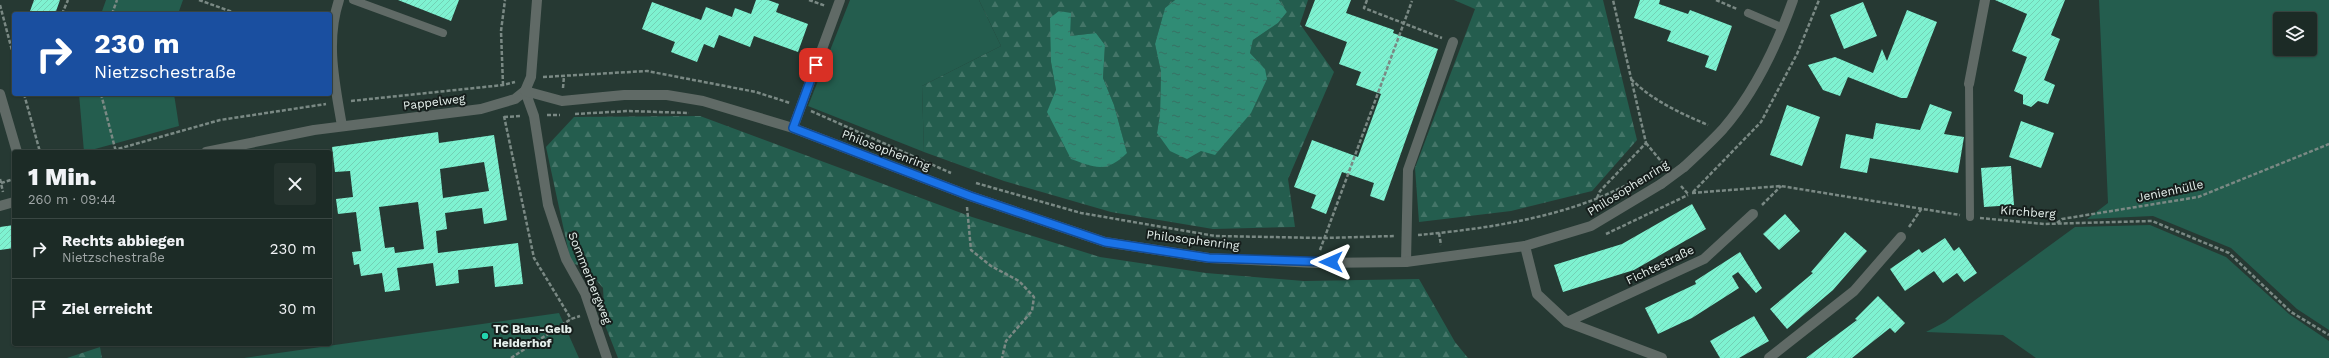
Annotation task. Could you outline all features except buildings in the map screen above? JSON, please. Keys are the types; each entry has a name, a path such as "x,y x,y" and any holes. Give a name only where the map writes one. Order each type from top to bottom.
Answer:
{"street":[{"path":"332,37 334,14 339,0"},
{"path":"525,91 531,77 537,0"},
{"path":"793,128 840,0"},
{"name":"Philosophenring","path":"525,91 562,101 624,95 667,95 703,101 793,128 970,196 1105,242 1209,258 1316,262 1406,262 1525,246 1591,226 1661,184 1684,167 1723,129 1752,89 1783,28 1793,0"},
{"path":"1969,84 1985,0"},
{"path":"1406,262 1405,236 1408,170 1453,42"},
{"path":"332,84 342,126"},
{"name":"Pappelweg","path":"216,150 342,126 480,109 515,99 525,91"},
{"name":"Sommerbergweg","path":"525,91 534,116 548,205 566,259 585,293 607,358"},
{"path":"0,94 16,150"},
{"path":"0,206 12,203"},
{"name":"Fichtestraße","path":"1568,322 1704,258 1753,214"},
{"path":"1769,358 1854,291 1902,237"},
{"path":"1525,246 1537,294 1568,322 1662,358"}],"lane":[{"path":"353,0 443,33"},
{"path":"1748,14 1783,28"},
{"path":"1969,84 1970,217"}],"path":[{"path":"63,12 68,0"},
{"path":"113,12 117,0"},
{"path":"199,0 207,1 233,12"},
{"path":"505,0 501,31 504,117 534,258 571,320"},
{"path":"1367,0 1364,8 1453,42"},
{"path":"1597,198 1600,191 1646,143 1613,0"},
{"path":"1716,0 1738,9"},
{"path":"1762,122 1797,54 1819,0"},
{"path":"1316,262 1412,1"},
{"path":"0,5 12,50"},
{"path":"586,76 647,71 756,92 801,106 957,176"},
{"path":"1630,79 1645,93 1710,126"},
{"path":"25,96 39,150"},
{"path":"102,96 116,150"},
{"name":"Jenienhülle","path":"2056,223 2062,219 2155,206 2198,197 2329,144"},
{"path":"970,181 1081,214 1214,236 1324,238 1405,236 1440,233 1550,214 1597,198 1654,173"},
{"path":"0,183 12,180"},
{"path":"1753,214 1781,186"},
{"name":"Kirchberg","path":"1692,193 1781,186 1970,217 2044,224 2152,221 2229,253 2291,312 2329,335"},
{"path":"967,207 971,250 991,266 1019,281 1034,297 1032,311 1006,341 1002,358"},
{"path":"1902,237 1922,208"},
{"path":"511,358 571,320 582,315"}],"green space":[{"path":"106,0 183,0 179,12 102,12"},
{"path":"850,0 979,0 1001,46 922,86 924,152 808,106"},
{"path":"979,0 1175,0 1165,8 1155,44 1161,72 1160,114 1157,133 1265,69 1250,53 1253,40 1278,23 1287,12 1279,0 1308,0 1300,24 1334,72 1288,179 1295,227 1213,229 1111,212 1004,181 924,152 922,86 1001,46","holes":["1096,33 1105,45 1103,78 1114,105 1127,153 1056,90 1051,62 1070,36"]},
{"path":"1454,0 1603,0 1637,140 1592,191 1511,211 1419,222 1415,168 1475,9"},
{"path":"2099,0 2329,0 2329,330 2297,309 2231,248 2153,216 2087,219 2108,203"},
{"path":"79,96 174,96 179,126 91,150 84,150"},
{"path":"700,116 972,217 1100,257 1206,273 1304,281 1419,279 1455,342 1468,358 618,358 605,325 603,288 585,267 571,263 546,147 574,117"},
{"path":"2150,225 2226,257 2289,314 2329,341 2329,358 2036,358 2003,335 1926,332 1945,322 2075,227"},
{"name":"TC Blau-Gelb Heiderhof","path":"559,313 579,358 244,358"},
{"path":"100,347 102,358 67,358"}],"water":[{"path":"1175,0 1279,0 1287,12 1278,23 1253,40 1250,53 1265,69 1267,79 1251,113 1215,155 1201,151 1187,159 1170,151 1157,133 1160,114 1161,72 1155,44 1165,8"},
{"path":"1059,11 1071,13 1070,36 1096,33 1105,45 1103,78 1114,105 1127,153 1113,164 1107,166 1100,167 1087,165 1071,159 1047,112 1056,90 1051,62 1050,18"}],"place":[{"name":"TC Blau-Gelb Heiderhof","path":"485,336"}],"route":[{"path":"816,65 793,128 970,196 1105,242 1209,258 1331,262"}]}
